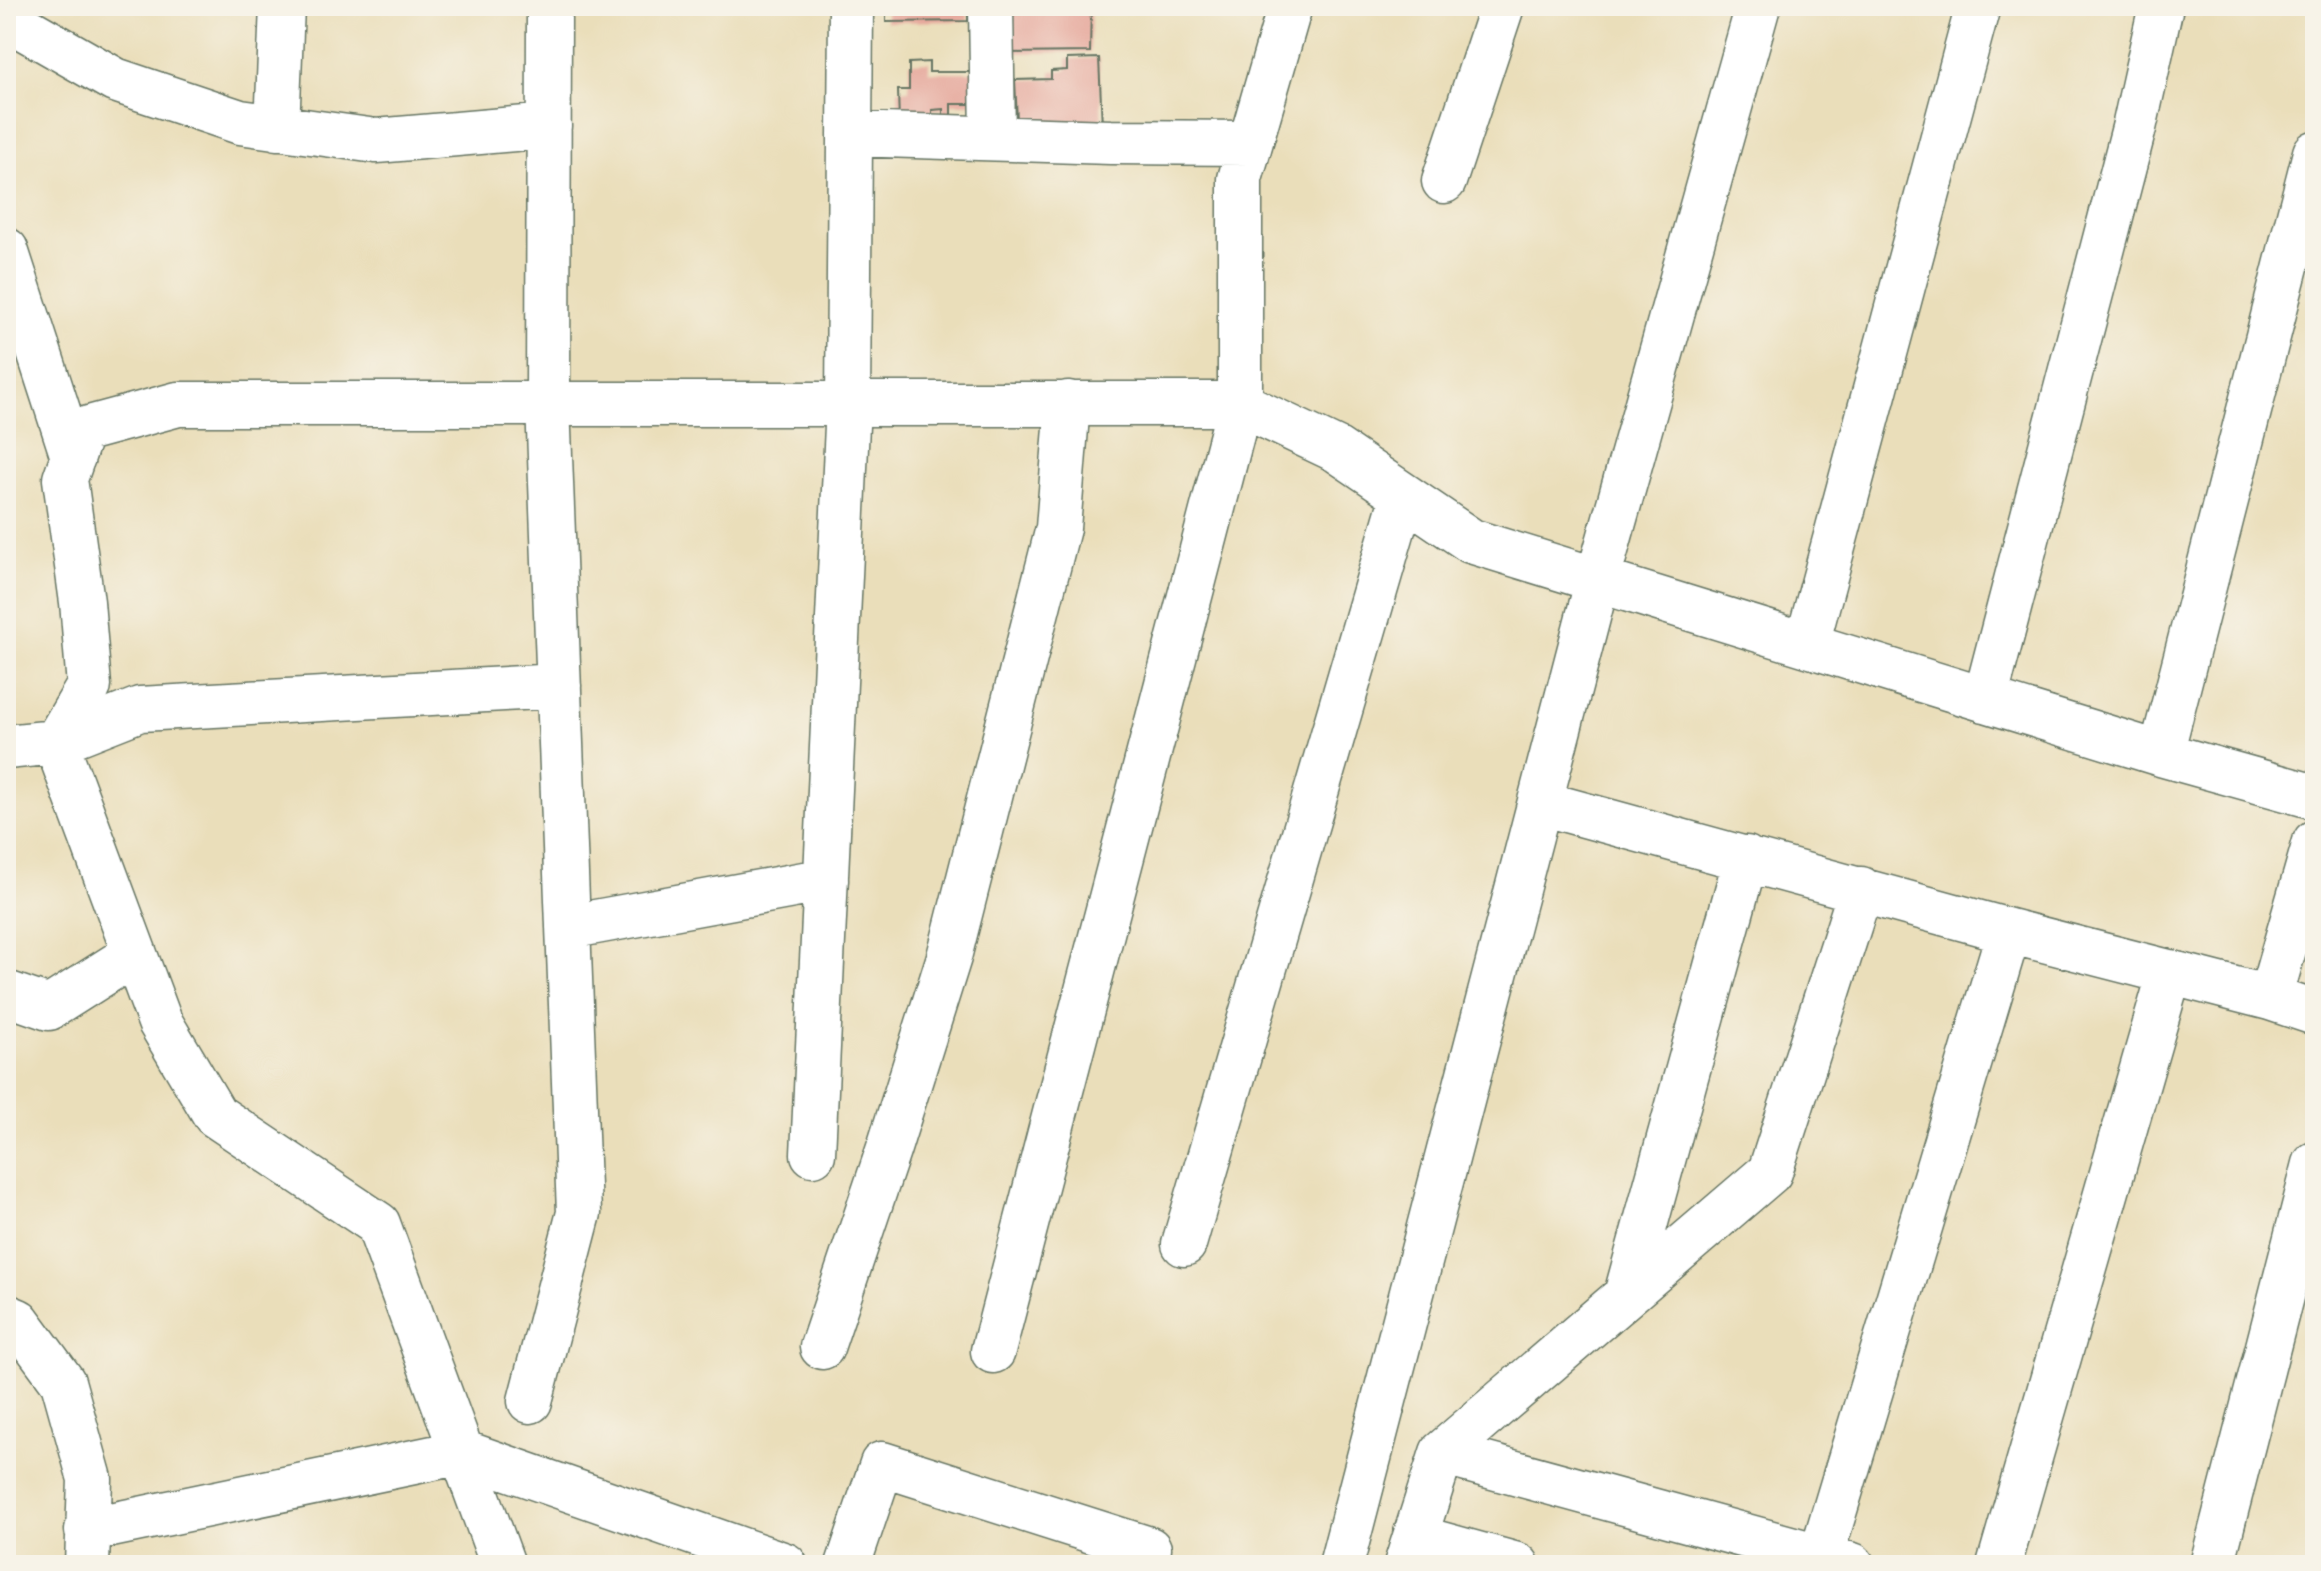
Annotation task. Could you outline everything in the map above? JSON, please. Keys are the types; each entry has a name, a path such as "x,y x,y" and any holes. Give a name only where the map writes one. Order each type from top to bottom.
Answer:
{"street":[{"path":"277,128 282,6"},
{"path":"530,1401 579,1213 548,404 549,6"},
{"path":"813,1154 848,404 851,6"},
{"path":"991,6 993,138"},
{"path":"993,1351 1240,404 1240,179 1290,6"},
{"path":"1341,1565 1598,579 1758,6"},
{"path":"1807,644 1978,6"},
{"path":"1985,700 2134,128 2161,6"},
{"path":"1444,181 1491,9"},
{"path":"17,24 115,80 240,122 376,141 549,126"},
{"path":"850,134 1250,143"},
{"path":"2161,754 2315,153"},
{"path":"6,250 73,457"},
{"path":"822,1347 949,957 1058,528 1068,403"},
{"path":"56,742 89,686 82,602 65,479 82,430 178,404 1240,404 1337,450 1471,541 2161,754 2315,797"},
{"path":"1184,1244 1403,495"},
{"path":"6,747 56,742 140,709 559,686"},
{"path":"56,742 160,1022 215,1115 378,1224 503,1565"},
{"path":"1541,803 2009,931 2270,998 2315,1013"},
{"path":"2270,998 2315,842"},
{"path":"1626,1295 1746,858"},
{"path":"568,927 826,880"},
{"path":"1517,1565 1410,1551 1442,1453 1770,1172 1861,889"},
{"path":"1442,1453 1836,1561 2009,931"},
{"path":"6,993 49,1008 134,954"},
{"path":"1999,1565 2170,972"},
{"path":"2212,1565 2315,1164"},
{"path":"6,1316 18,1321 63,1382 90,1479 87,1547 462,1452 785,1565"},
{"path":"848,1565 882,1464 1149,1549"}],"building":[{"path":"886,6 968,6 968,21 886,22"},
{"path":"1000,6 1091,6 1090,52 997,53"},
{"path":"1099,58 1102,126 1017,120 1015,80 1051,79 1051,71 1067,70 1067,59"},
{"path":"929,62 929,72 974,72 974,104 951,104 951,125 943,125 943,109 932,110 932,122 899,122 898,90 909,90 909,63"}]}
